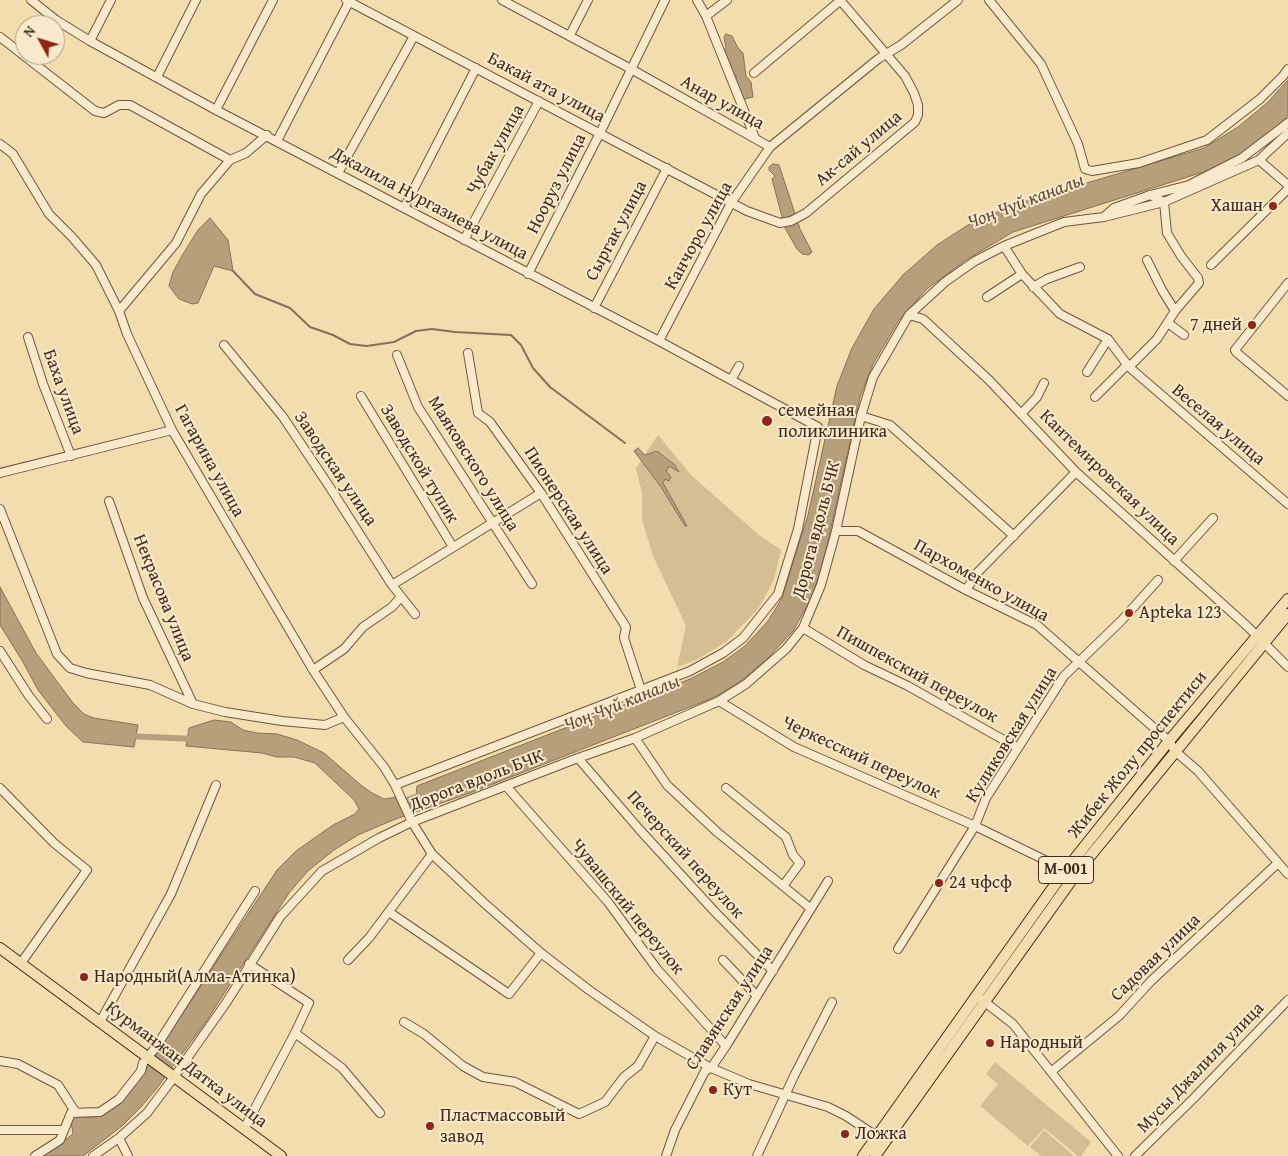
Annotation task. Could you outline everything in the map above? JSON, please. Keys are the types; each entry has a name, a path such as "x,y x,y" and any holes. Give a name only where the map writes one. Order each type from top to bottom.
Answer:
{"main road":[{"name":"Жибек Жолу проспектиси","path":"1069,875 1101,840 1175,751 1260,640 1288,599"},
{"name":"Жибек Жолу проспектиси","path":"863,1156 881,1139 1069,875 1169,741 1260,640 1288,614"},
{"name":"Курманжан Датка улица","path":"0,948 281,1156"},
{"name":"Жибек Жолу проспектиси","path":"875,1156 881,1139"}],"street":[{"name":"Джалила Нургазиева улица","path":"31,0 56,20 157,78 659,341 818,427 798,529 778,594 743,638 723,653 690,671 641,690"},
{"path":"90,41 112,0"},
{"path":"157,78 196,0"},
{"path":"216,110 273,0"},
{"path":"277,141 349,0"},
{"name":"Бакай ата улица","path":"349,0 731,203"},
{"path":"570,35 588,0"},
{"name":"Нооруз улица","path":"528,274 665,0"},
{"path":"697,0 706,16 755,138"},
{"path":"706,16 727,0"},
{"path":"754,73 841,0"},
{"name":"Ак-сай улица","path":"731,203 780,223 791,221 806,213 915,122 918,115 918,105 905,76 841,0"},
{"name":"Анар улица","path":"505,1 570,35 770,147 878,58 901,45 958,0"},
{"path":"989,0 1041,64 1078,144 1085,169 1092,172 1139,163 1207,140 1260,99 1288,69"},
{"path":"338,173 414,36"},
{"path":"0,37 95,111 104,113 120,105 130,105 230,160"},
{"path":"404,208 476,68"},
{"name":"Чубак улица","path":"464,240 539,101"},
{"path":"1104,217 1114,208 1150,195 1189,185 1242,158 1288,123"},
{"name":"Дорога вдоль БЧК","path":"93,1156 119,1138 147,1113 226,1002 280,917 322,871 411,820 635,738 718,702 746,684 786,649 803,628 821,584 836,531 861,416 873,378 909,315 945,282 975,261 1004,246 1064,222 1104,217 1164,202 1259,160 1288,133"},
{"path":"119,311 176,243 202,194 230,160 246,153 267,135"},
{"name":"Гагарина улица","path":"0,144 13,154 49,214 72,236 96,265 119,311 127,334 172,430 313,670 344,717 384,767 397,788 411,820 432,854 482,902 541,953 589,990 655,1036 711,1068 748,1084 828,1107 881,1139"},
{"name":"Канчоро улица","path":"659,341 731,203 770,147"},
{"path":"1242,158 1259,160 1288,185"},
{"name":"Сыргак улица","path":"594,308 668,168"},
{"path":"1211,265 1288,189"},
{"path":"1096,397 1157,339 1176,311 1199,283 1198,278 1181,256 1167,233 1164,202 1150,195"},
{"name":"Веселая улица","path":"1004,246 1022,274 1060,314 1108,340 1128,366 1288,504"},
{"path":"1148,260 1162,290 1176,311"},
{"path":"1033,287 1047,279 1080,267"},
{"path":"987,297 1022,274"},
{"path":"1288,283 1235,350 1288,396"},
{"name":"Кантемировская улица","path":"909,315 924,319 989,380 1076,472 1288,667"},
{"path":"1168,323 1184,335"},
{"name":"Баха улица","path":"28,338 43,384 71,456"},
{"path":"1087,372 1108,340"},
{"name":"Заводская улица","path":"224,345 283,417 392,586 414,614"},
{"name":"Пионерская улица","path":"468,353 478,413 490,422 541,493 626,627 624,638 641,690"},
{"name":"Маяковского улица","path":"397,355 418,407 532,584"},
{"path":"731,380 739,366"},
{"path":"1022,414 1037,397 1044,383"},
{"name":"Заводской тупик","path":"360,396 453,548"},
{"path":"861,416 890,425 1014,536"},
{"path":"0,473 172,430"},
{"path":"966,590 977,573 1076,472"},
{"path":"392,586 541,493"},
{"name":"Некрасова улица","path":"109,501 144,598 193,704"},
{"path":"0,509 57,654 70,668 86,673 150,685 193,704 282,722 325,725 344,717"},
{"path":"1174,561 1213,518"},
{"name":"Пархоменко улица","path":"836,531 858,531 966,590 1037,625 1169,741 1175,751 1198,771 1288,874"},
{"name":"Куликовская улица","path":"898,949 974,826 986,798 1064,676 1121,621 1158,580"},
{"path":"313,670 344,649 363,627 392,607 401,597"},
{"name":"Пишпекский переулок","path":"803,628 864,665 908,686 1018,748"},
{"path":"0,651 28,696 47,720"},
{"path":"397,788 641,690"},
{"name":"Черкесский переулок","path":"718,702 794,747 974,826 1051,864 1069,875"},
{"path":"635,738 667,785 717,832 810,908"},
{"name":"Печерский переулок","path":"578,758 696,891 773,971"},
{"path":"100,1022 171,894 216,785"},
{"name":"Чувашский переулок","path":"506,786 608,902 657,969 726,1046"},
{"path":"0,788 54,843 87,870 21,963"},
{"path":"726,788 786,837 793,855 800,863 783,886"},
{"path":"348,960 369,938 432,854"},
{"name":"Садовая улица","path":"1052,1071 1119,1016 1151,981 1278,863"},
{"name":"Славянская улица","path":"666,1156 675,1130 705,1071 711,1068 726,1046 828,881"},
{"path":"35,1156 60,1140 72,1113 100,1112 119,1100 141,1071 143,1063 156,1047 255,891"},
{"path":"389,912 509,994 541,953"},
{"path":"723,960 757,996"},
{"path":"244,1128 296,1033 309,1003 250,964"},
{"path":"981,999 1013,1024 1118,1156"},
{"name":"Мусы Джалиля улица","path":"1136,1156 1288,1000"},
{"path":"757,1156 832,1002"},
{"path":"404,1022 424,1034 463,1066 483,1077 514,1082 579,1114 605,1102 624,1077 638,1066 655,1036"},
{"path":"296,1033 342,1068 380,1113"},
{"path":"0,1061 18,1064 58,1085 76,1113"},
{"path":"0,1130 64,1130"},
{"path":"119,1138 128,1156"}],"shaded area":[{"path":"658,435 691,475 759,535 781,550 774,580 758,609 726,642 696,660 677,667 686,626 653,556 642,520 642,493 636,468"},
{"path":"995,1062 1091,1142 1081,1156 1078,1156 1044,1128 1028,1146 980,1106 998,1084 986,1074"},
{"path":"1044,1130 1073,1156 1041,1156 1030,1147"}],"water":[{"path":"726,34 732,36 743,53 746,76 751,82 753,97 745,99 739,95 733,79 736,79 736,75 731,73 723,55 726,48 724,37"},
{"path":"1288,80 1288,116 1256,145 1216,168 1013,232 966,260 927,289 899,320 873,364 860,397 825,554 813,595 793,631 768,658 741,681 713,698 470,793 393,820 358,835 334,850 308,871 289,893 205,1023 141,1107 122,1126 83,1156 44,1156 73,1134 71,1121 74,1118 82,1116 92,1118 97,1116 109,1108 141,1077 277,870 296,851 333,825 355,814 359,809 354,800 315,763 294,757 277,757 262,753 186,746 189,728 214,720 231,722 243,730 277,734 297,740 324,753 372,793 384,799 397,797 400,805 416,797 417,786 690,679 723,662 745,646 768,621 782,598 808,515 837,386 852,348 874,309 903,275 937,245 968,225 1013,205 1204,148 1238,127 1267,103"},
{"path":"773,164 779,165 800,229 812,252 809,255 802,254 797,249 785,228 772,179 775,176 769,170 769,167"},
{"path":"210,218 228,240 233,271 214,266 198,303 192,304 179,299 169,286 173,272 183,254 198,230"},
{"path":"638,448 645,455 657,451 675,465 679,472 669,466 666,471 671,477 669,481 665,479 663,483 687,526 685,526 661,487 634,451"},
{"path":"0,587 36,653 73,703 84,714 94,718 138,725 134,747 83,742 66,726 38,690 0,625"}],"waterway":[{"path":"233,271 255,294 290,308 310,327 333,335 350,344 367,346 394,342 416,331 432,329 511,335 521,345 533,368 550,387 625,443"},
{"path":"127,736 195,739"},
{"name":"Чоң Чүй каналы","path":"398,803 424,794"}],"place":[{"name":"Хашан","path":"1273,206"},
{"name":"7 дней","path":"1252,325"},
{"name":"семейная поликлиника","path":"767,421"},
{"name":"Apteka 123","path":"1129,613"},
{"name":"24 чфсф","path":"939,883"},
{"name":"Народный(Алма-Атинка)","path":"84,977"},
{"name":"Народный","path":"990,1043"},
{"name":"Кут","path":"713,1090"},
{"name":"Пластмассовый завод","path":"430,1126"},
{"name":"Ложка","path":"845,1134"}]}
